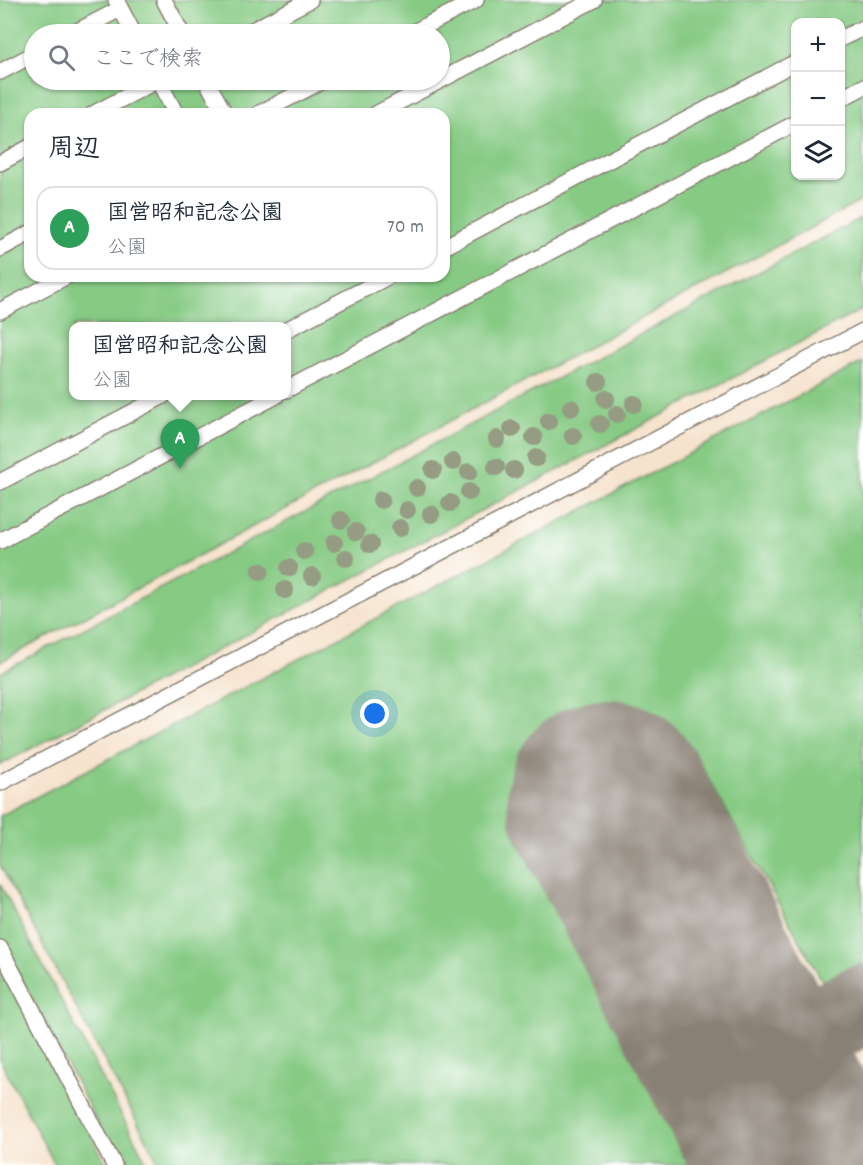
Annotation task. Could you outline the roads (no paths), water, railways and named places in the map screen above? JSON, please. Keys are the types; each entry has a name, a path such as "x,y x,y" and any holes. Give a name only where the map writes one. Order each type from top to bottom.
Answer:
{"lane":[{"path":"164,0 177,24"},
{"path":"264,24 310,0"},
{"path":"429,24 476,0"},
{"path":"450,75 594,0"},
{"path":"87,24 118,4 129,24"},
{"path":"845,37 863,28"},
{"path":"0,72 24,59"},
{"path":"450,244 791,64"},
{"path":"845,96 863,87"},
{"path":"104,108 139,90"},
{"path":"163,90 173,108"},
{"path":"212,90 222,108"},
{"path":"270,108 305,90"},
{"path":"387,108 422,90"},
{"path":"291,387 791,125"},
{"path":"0,163 24,150"},
{"path":"0,249 24,236"},
{"path":"0,311 56,282"},
{"path":"291,327 378,282"},
{"path":"0,783 863,331"},
{"path":"0,482 155,400"},
{"path":"0,541 268,400"},
{"path":"0,948 114,1165"}],"place":[{"name":"国営昭和記念公園","path":"180,469"}]}
